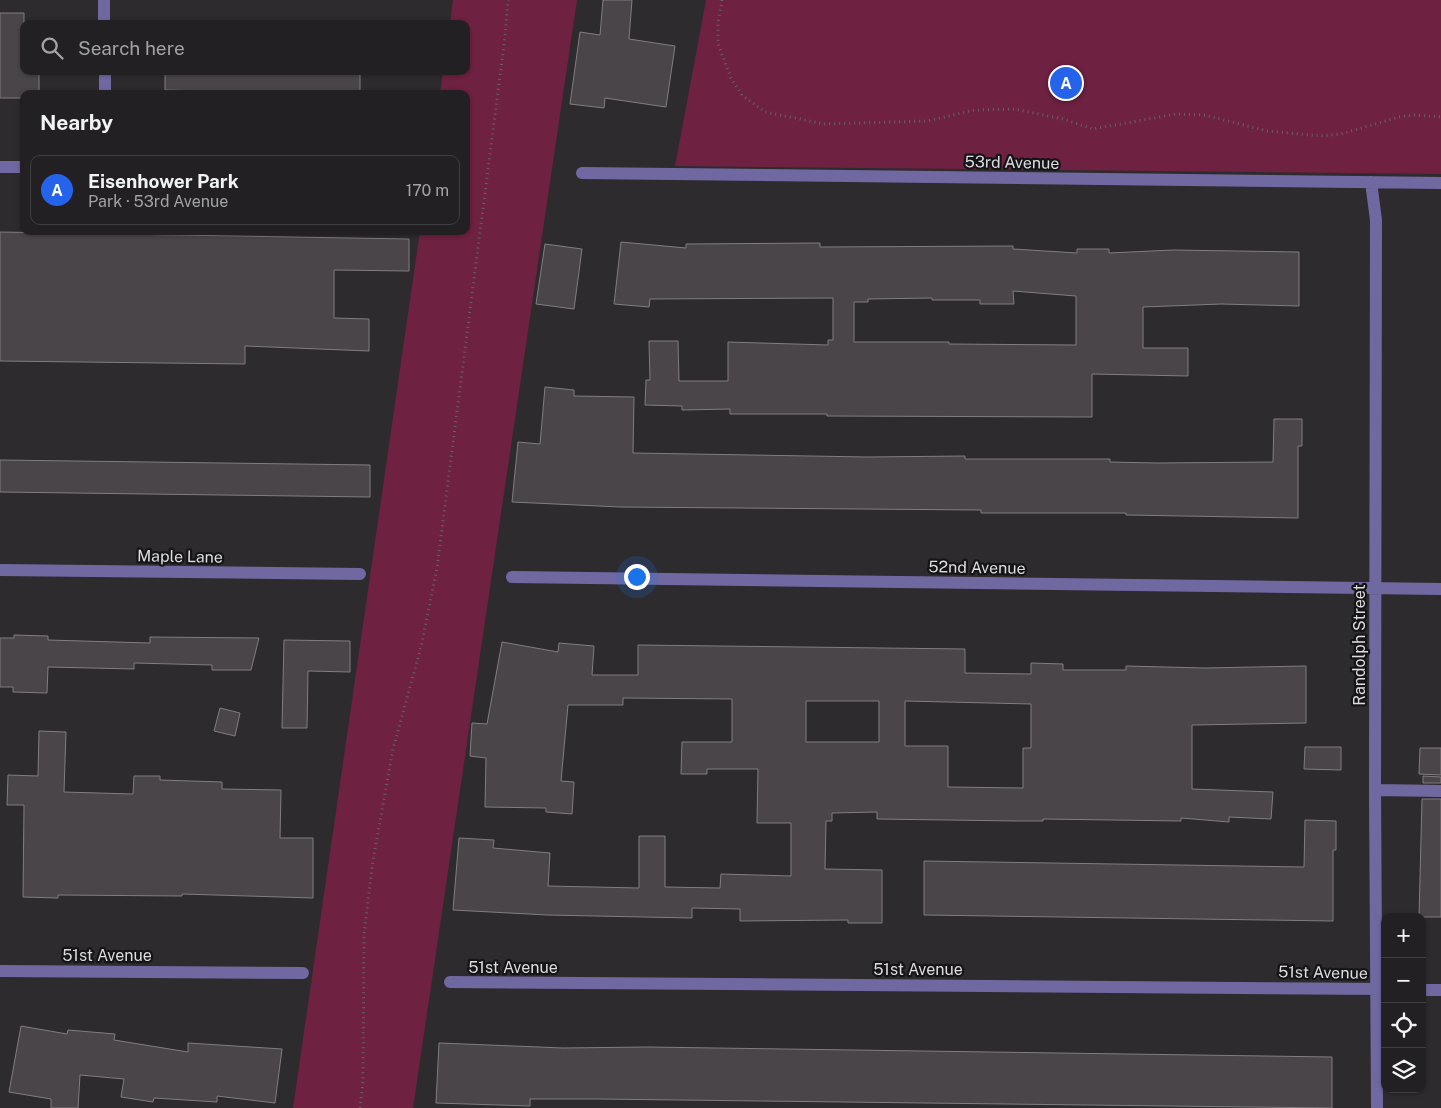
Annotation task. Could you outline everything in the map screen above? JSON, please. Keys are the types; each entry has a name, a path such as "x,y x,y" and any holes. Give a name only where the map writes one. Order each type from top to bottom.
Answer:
{"street":[{"path":"104,0 104,20"},
{"path":"104,75 105,90"},
{"path":"0,167 20,167"},
{"name":"53rd Avenue","path":"582,173 1441,183"},
{"name":"Randolph Street","path":"1371,182 1376,220 1375,790 1381,989 1377,1108"},
{"name":"Maple Lane","path":"0,570 360,574"},
{"name":"52nd Avenue","path":"512,577 1441,589"},
{"path":"1375,790 1441,791"},
{"name":"51st Avenue","path":"0,970 303,973"},
{"name":"51st Avenue","path":"450,982 1381,989"},
{"path":"1426,990 1441,990"}],"path":[{"path":"360,1108 363,1082 364,934 373,860 393,749 421,647 437,568 505,37 508,0"},
{"path":"722,0 718,24 718,44 731,78 742,95 765,112 824,124 927,121 975,110 1014,108 1063,119 1093,129 1112,128 1176,114 1205,115 1267,131 1321,136 1341,134 1400,117 1413,115 1441,117"}],"shaded area":[{"path":"453,0 577,0 413,1108 293,1108 419,235 470,235 470,90 441,90 442,75 470,75 470,20 450,20"},
{"path":"706,0 1441,0 1441,174 675,166"}],"building":[{"path":"603,0 632,0 629,39 675,46 666,107 605,98 604,108 570,104 580,32 600,35"},
{"path":"0,13 24,13 24,20 20,20 20,75 39,75 39,90 20,90 20,98 0,98"},
{"path":"165,75 360,75 360,90 165,90"},
{"path":"0,232 20,232 20,235 175,235 409,239 409,271 334,270 334,318 369,319 369,351 245,346 245,364 0,361"},
{"path":"621,242 686,248 686,244 820,243 820,247 1013,246 1013,249 1077,253 1077,249 1109,249 1109,253 1173,250 1299,252 1299,306 1221,304 1143,307 1143,348 1188,348 1188,376 1092,374 1092,417 730,414 730,409 682,410 682,406 645,405 646,380 650,380 649,341 678,341 679,381 728,381 728,342 828,345 828,340 833,340 833,298 650,299 649,307 614,304","holes":["1013,291 1076,296 1076,345 854,342 854,302 868,302 868,299 932,298 932,300 980,300 980,304 1014,304"]},
{"path":"545,244 582,249 574,309 536,304"},
{"path":"545,387 574,390 574,396 634,397 633,453 868,457 965,456 965,459 1110,459 1110,462 1157,463 1273,462 1274,419 1302,419 1302,446 1298,446 1298,518 1126,515 1126,513 981,513 981,510 620,507 512,502 518,442 540,444"},
{"path":"0,460 370,465 370,497 0,492"},
{"path":"14,635 48,636 48,640 150,643 150,637 259,638 251,670 212,670 212,665 134,663 134,669 48,667 47,693 13,692 13,687 0,687 0,638 14,638"},
{"path":"284,640 350,641 350,672 308,671 307,728 282,728"},
{"path":"502,642 558,652 559,643 594,646 592,675 638,675 638,645 965,649 965,673 1031,674 1031,663 1063,664 1063,670 1126,670 1126,666 1205,668 1306,666 1306,723 1192,725 1192,789 1273,792 1271,819 1229,817 1229,822 1181,818 1181,821 1043,819 1043,821 1017,821 877,819 877,812 832,813 832,821 826,821 825,869 882,870 882,923 848,923 848,920 740,921 740,909 692,908 692,918 547,915 453,910 459,838 494,840 493,848 550,853 548,886 639,888 639,836 665,836 665,887 720,888 721,874 791,876 791,823 757,823 758,769 707,769 707,774 681,774 682,742 732,742 732,699 623,698 623,705 568,705 561,781 574,782 572,814 546,812 546,808 485,807 486,758 470,756 472,723 487,724","holes":["806,701 879,701 879,742 806,742","905,701 1031,704 1031,748 1023,748 1023,788 948,787 948,746 905,746"]},
{"path":"220,708 240,713 235,736 214,731"},
{"path":"39,731 66,732 64,792 133,794 134,776 160,776 160,780 222,782 222,789 281,790 280,838 313,838 313,898 182,894 182,896 58,895 58,898 23,897 24,805 7,805 8,775 38,776"},
{"path":"1305,747 1341,747 1341,770 1304,769"},
{"path":"1420,748 1441,748 1441,775 1419,774"},
{"path":"1423,776 1441,777 1441,783 1423,783"},
{"path":"1422,799 1441,799 1441,917 1426,917 1426,913 1419,913"},
{"path":"1305,820 1336,821 1336,850 1333,850 1333,921 924,915 924,861 1304,867"},
{"path":"21,1026 67,1034 68,1030 115,1034 114,1040 188,1052 188,1043 282,1049 275,1103 217,1096 217,1102 154,1098 153,1102 121,1097 124,1079 80,1075 78,1108 51,1108 51,1099 9,1092"},
{"path":"439,1043 563,1048 647,1047 1332,1057 1332,1108 598,1099 530,1099 530,1106 436,1103"}],"place":[{"name":"Eisenhower Park","path":"1066,83"}]}
